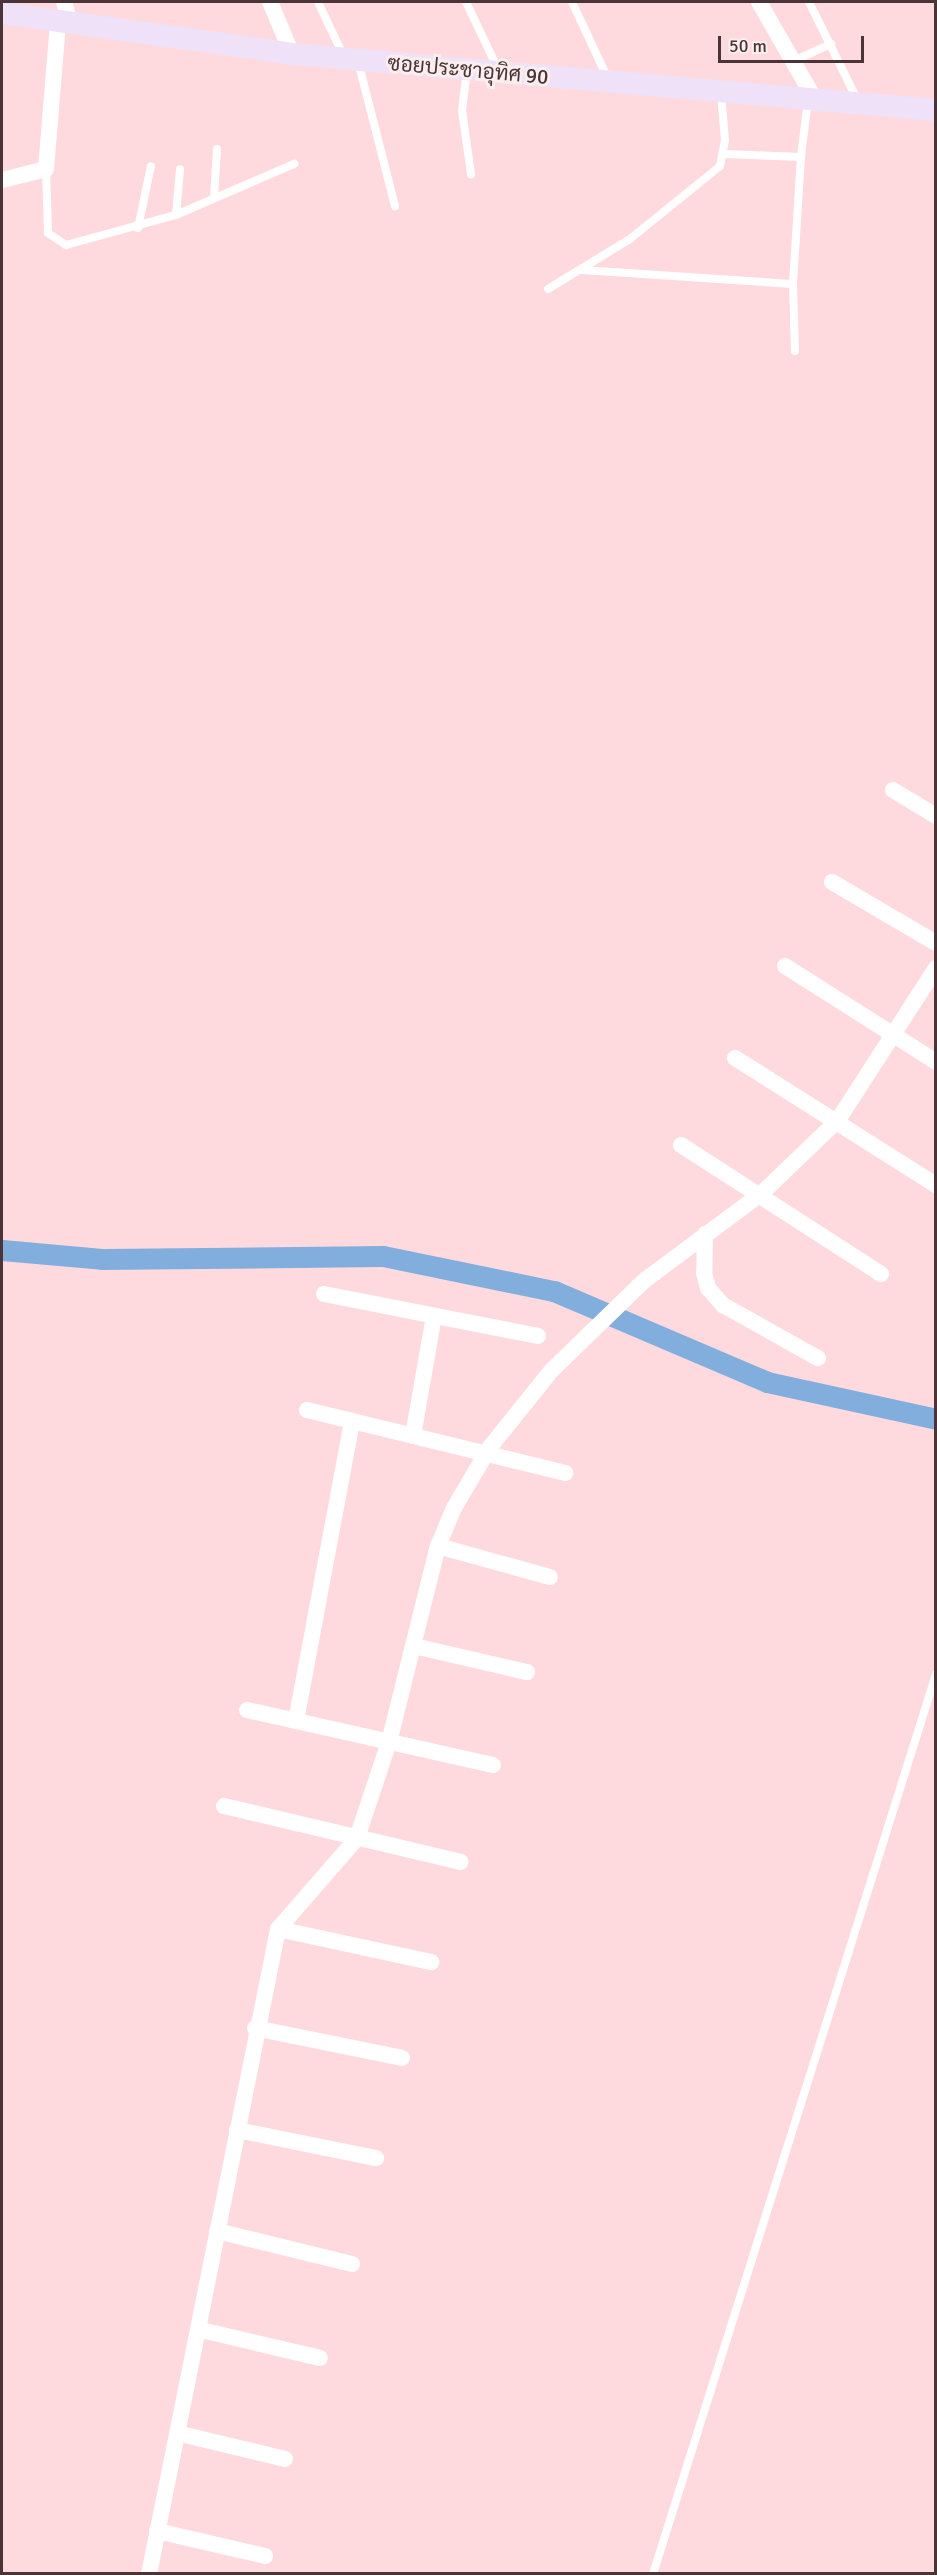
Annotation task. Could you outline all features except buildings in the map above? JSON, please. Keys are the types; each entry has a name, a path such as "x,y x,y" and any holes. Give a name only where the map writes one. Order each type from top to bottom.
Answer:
{"street":[{"path":"270,2 292,54"},
{"path":"759,2 811,98"},
{"name":"ซอยประชาอุทิศ 90","path":"2,14 64,16 292,54 936,110"},
{"path":"2,180 46,170 64,16"},
{"path":"893,790 936,816"},
{"path":"832,882 936,943"},
{"path":"785,966 897,1035 936,1062"},
{"path":"149,2574 181,2434 255,2028 278,1929 357,1838 389,1742 438,1546 486,1454 552,1370 645,1280 762,1193 838,1120 897,1035 936,968"},
{"path":"735,1058 838,1120 936,1185"},
{"path":"681,1145 762,1193 881,1274"},
{"path":"705,1234 704,1273 715,1297 818,1358"},
{"path":"324,1294 538,1336"},
{"path":"413,1436 434,1316"},
{"path":"307,1410 565,1473"},
{"path":"296,1721 352,1421"},
{"path":"438,1546 550,1576"},
{"path":"414,1646 527,1672"},
{"path":"248,1710 493,1766"},
{"path":"224,1806 460,1862"},
{"path":"278,1929 431,1962"},
{"path":"255,2028 402,2058"},
{"path":"237,2130 376,2158"},
{"path":"217,2231 352,2264"},
{"path":"201,2330 320,2358"},
{"path":"181,2434 285,2459"},
{"path":"157,2531 265,2556"}],"lane":[{"path":"318,2 352,60 395,206"},
{"path":"466,2 500,73"},
{"path":"572,2 609,82"},
{"path":"809,2 859,102"},
{"path":"793,62 831,44"},
{"path":"467,70 462,110 471,174"},
{"path":"548,290 581,270 706,183 724,154 720,91"},
{"path":"795,351 793,284 801,157 811,98"},
{"path":"214,198 217,149"},
{"path":"724,154 801,157"},
{"path":"46,170 51,239 77,245 176,215 294,164"},
{"path":"138,228 151,166"},
{"path":"176,215 180,169"},
{"path":"581,270 793,284"},
{"path":"653,2574 936,1674"}],"waterway":[{"path":"2,1250 102,1259 383,1256 554,1291 767,1382 936,1419"}]}
